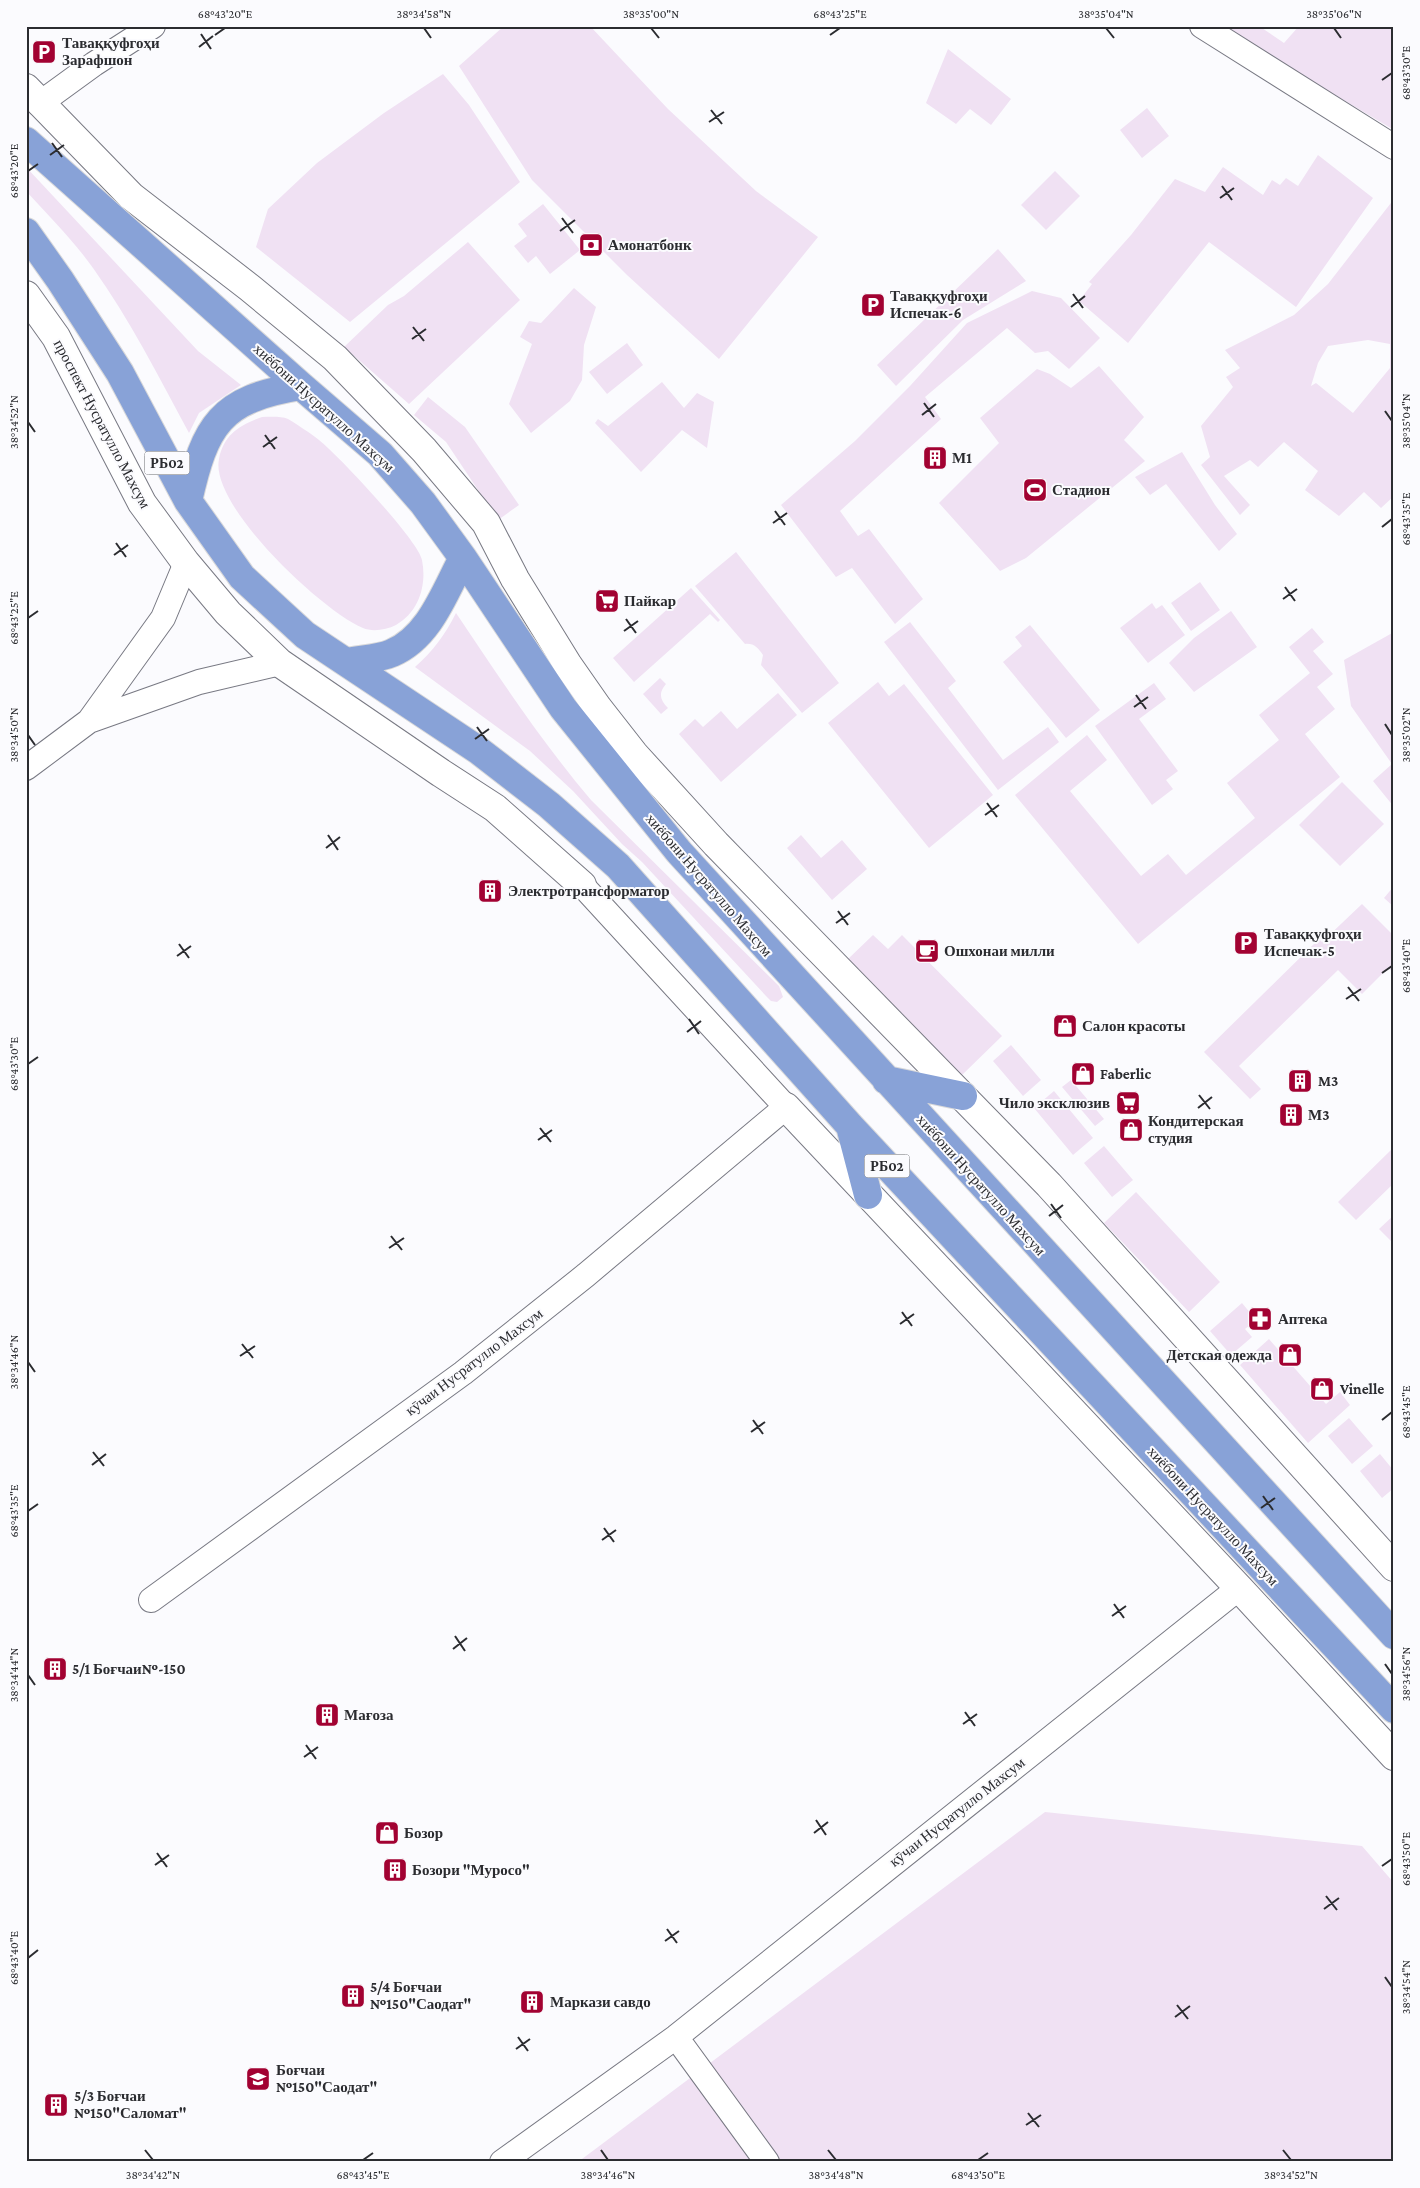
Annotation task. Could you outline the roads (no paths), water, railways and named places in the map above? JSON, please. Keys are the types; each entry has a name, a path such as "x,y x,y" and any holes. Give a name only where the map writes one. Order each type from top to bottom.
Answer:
{"highway":[{"name":"хиёбони Нусратулло Махсум","path":"26,141 380,454 423,503 463,558 562,708 604,763 679,852 1394,1635"},
{"name":"хиёбони Нусратулло Махсум","path":"26,232 60,280 120,374 188,501 242,577 305,636 478,750 549,805 618,866 850,1126 1394,1710"},
{"name":"РБ02","path":"188,501 202,448 217,423 234,406 274,390 301,386"},
{"path":"346,662 392,654 414,638 435,613 463,558"},
{"path":"886,1080 963,1096"},
{"path":"850,1126 868,1195"}],"street":[{"path":"153,26 94,64 33,96 131,196 250,288 335,358 424,450 486,523 515,579 568,665 598,708 634,754 716,844 963,1096 1090,1230 1394,1567"},
{"path":"1202,26 1394,147"},
{"name":"проспект Нусратулло Махсум","path":"26,295 56,337 142,503 186,563 228,613 280,663 440,773 495,808 582,885"},
{"path":"89,721 163,618 186,563"},
{"path":"26,768 89,721 199,682 280,663"},
{"path":"582,885 868,1195 1239,1588 1394,1756"},
{"name":"кӯчаи Нусратулло Махсум","path":"150,1600 463,1373 586,1275 786,1107"},
{"name":"кӯчаи Нусратулло Махсум","path":"502,2162 676,2037 1239,1588"},
{"path":"676,2037 767,2162"}],"place":[{"name":"Таваққуфгоҳи Зарафшон","path":"44,52"},
{"name":"Амонатбонк","path":"591,245"},
{"name":"Таваққуфгоҳи Испечак-6","path":"873,305"},
{"name":"М1","path":"935,458"},
{"name":"Стадион","path":"1035,490"},
{"name":"Пайкар","path":"607,601"},
{"name":"Электротрансформатор","path":"490,891"},
{"name":"Таваққуфгоҳи Испечак-5","path":"1246,943"},
{"name":"Ошхонаи милли","path":"927,951"},
{"name":"Салон красоты","path":"1065,1026"},
{"name":"Faberlic","path":"1083,1074"},
{"name":"M3","path":"1300,1081"},
{"name":"Чило эксклюзив","path":"1128,1103"},
{"name":"М3","path":"1291,1115"},
{"name":"Кондитерская студия","path":"1131,1130"},
{"name":"Аптека","path":"1260,1319"},
{"name":"Детская одежда","path":"1290,1355"},
{"name":"Vinelle","path":"1322,1389"},
{"name":"5/1 Боғчаи№-150","path":"55,1669"},
{"name":"Мағоза","path":"327,1715"},
{"name":"Бозор","path":"387,1833"},
{"name":"Бозори \"Муросо\"","path":"395,1870"},
{"name":"5/4 Боғчаи №150\"Саодат\"","path":"353,1996"},
{"name":"Маркази савдо","path":"532,2002"},
{"name":"Боғчаи №150\"Саодат\"","path":"258,2079"},
{"name":"5/3 Боғчаи №150\"Саломат\"","path":"56,2105"}]}
